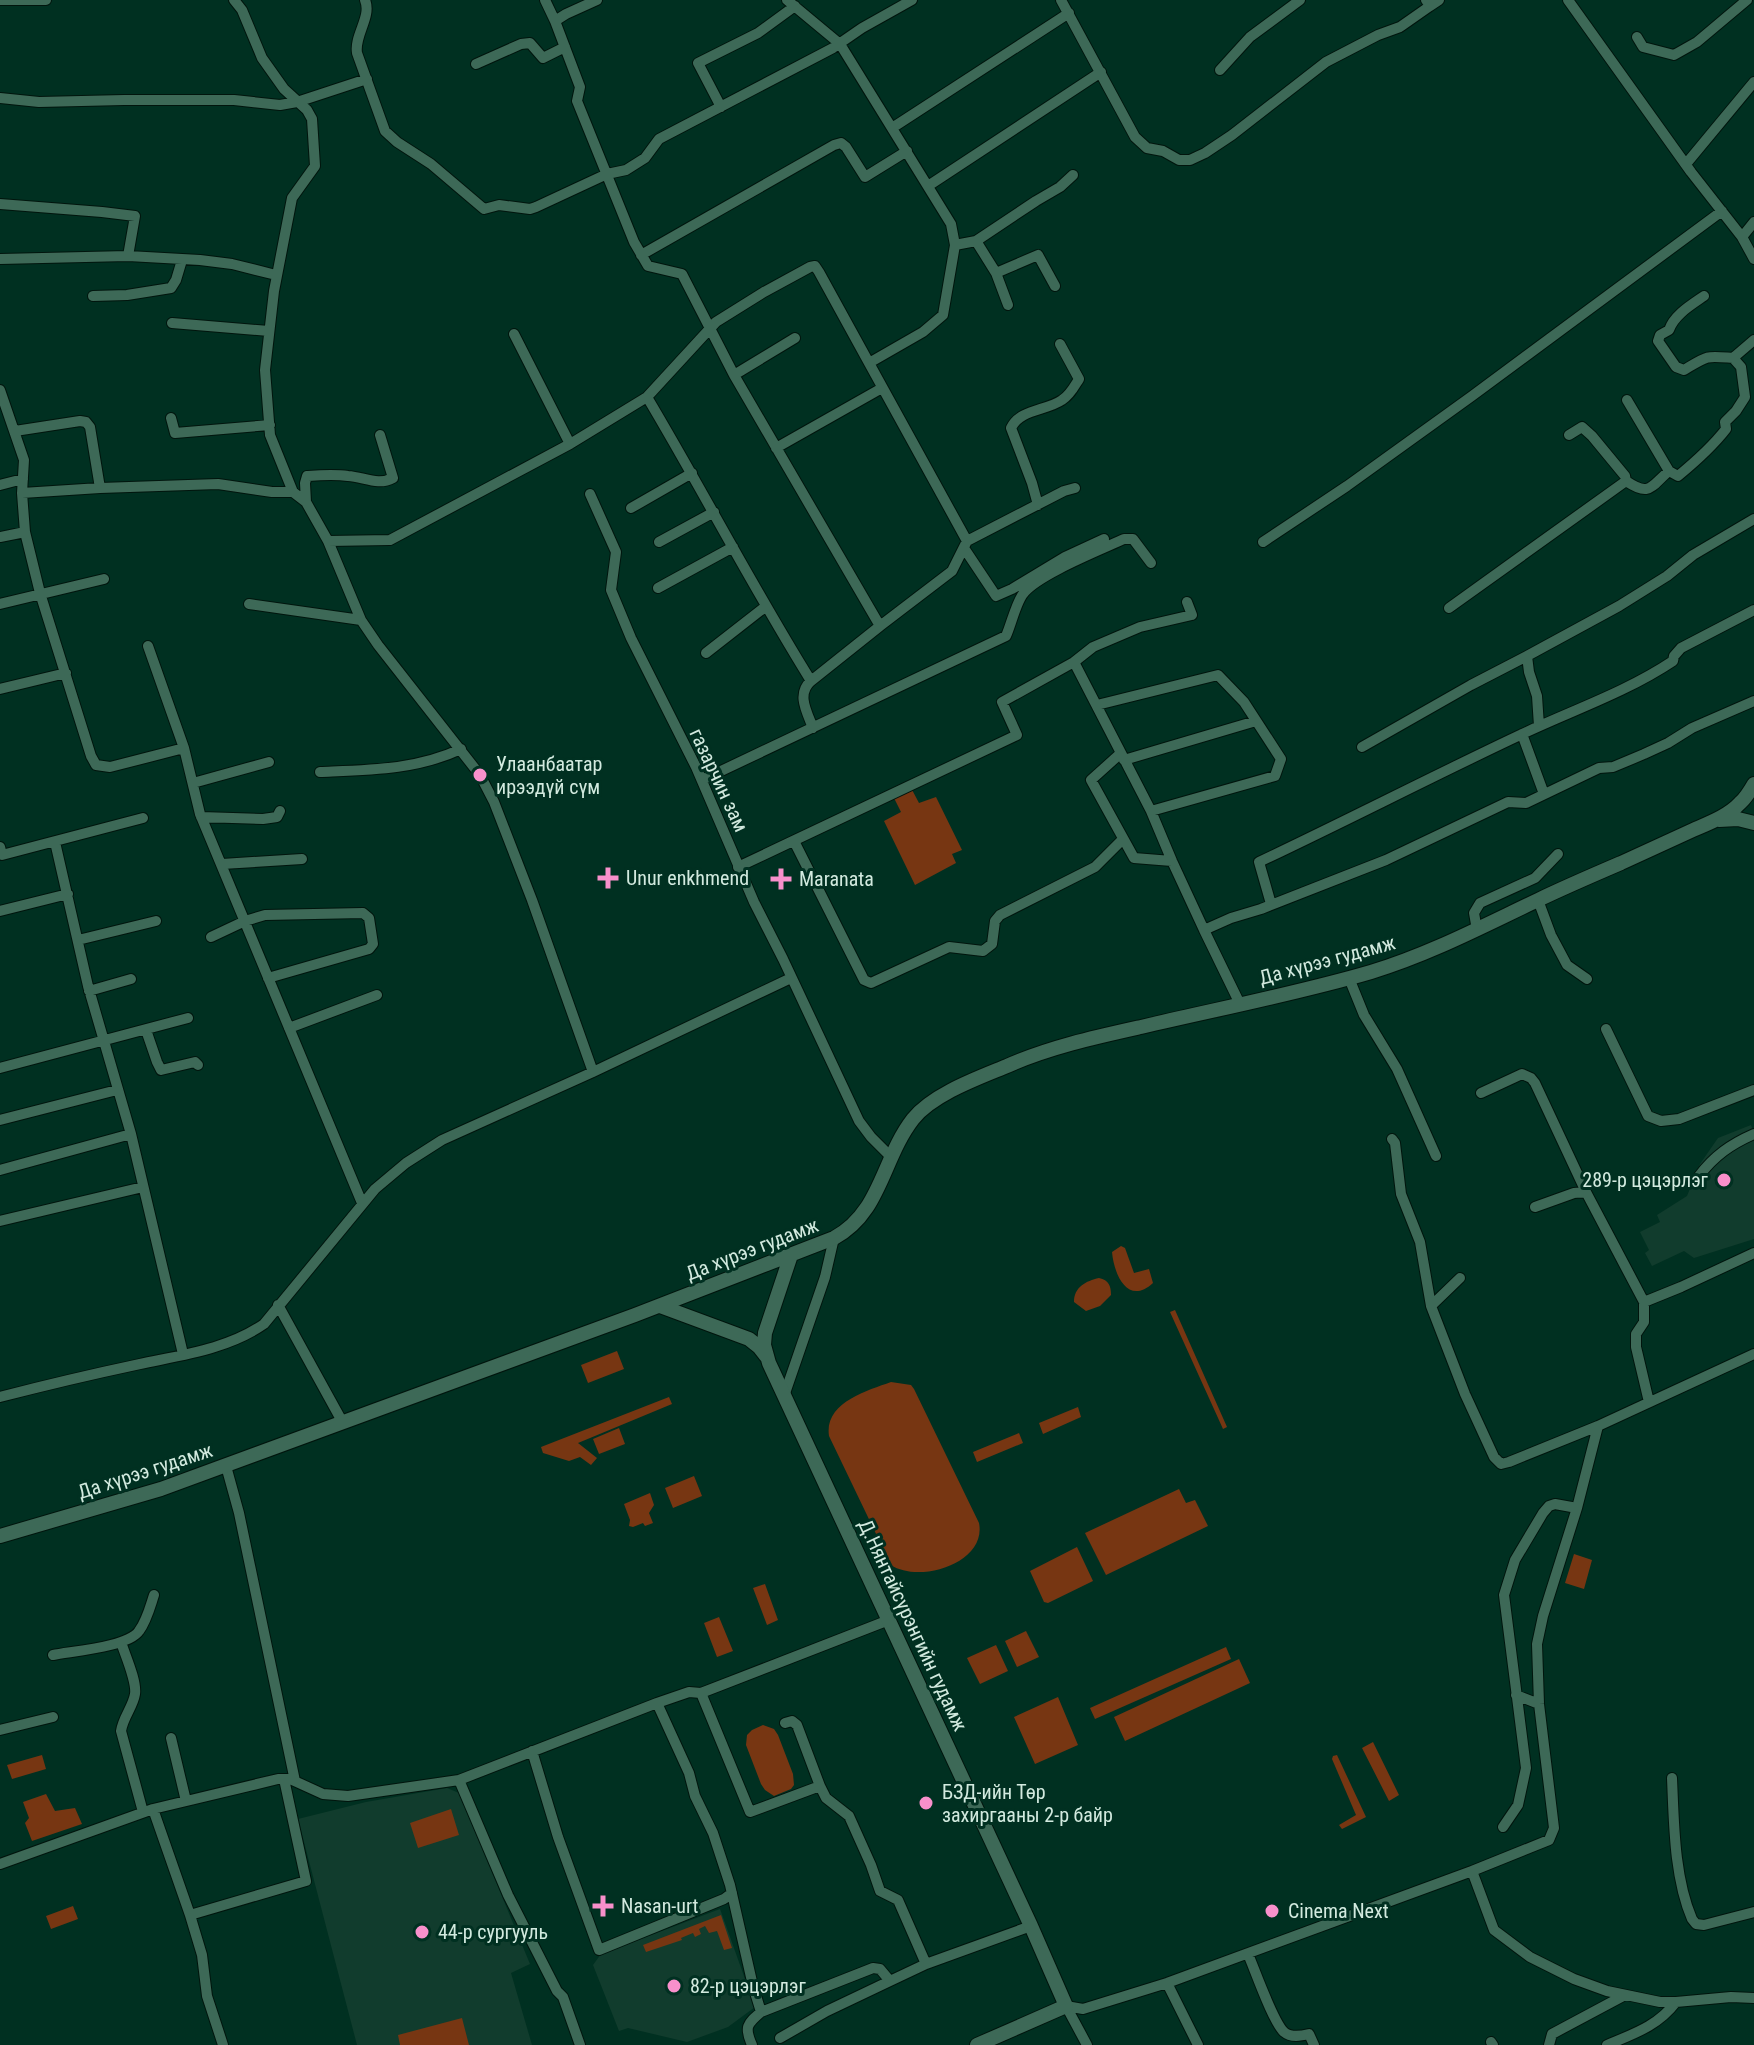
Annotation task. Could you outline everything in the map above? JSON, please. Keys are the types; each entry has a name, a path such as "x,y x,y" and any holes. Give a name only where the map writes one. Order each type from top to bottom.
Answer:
{"main road":[{"name":"Да хүрээ гудамж","path":"0,1536 123,1501 226,1466 660,1306 834,1238 864,1214 890,1156 912,1120 941,1097 977,1078 1066,1045 1349,978 1408,959 1707,823 1743,801 1754,784"},
{"path":"1743,801 1742,808 1749,821"},
{"path":"1707,823 1749,821"},
{"name":"Д.Нянтайсүрэнгийн гудамж","path":"791,1255 765,1333 764,1345 769,1363 1066,2006"},
{"path":"660,1306 749,1339 761,1349 769,1363"},
{"path":"977,2045 1066,2006"}],"street":[{"path":"0,0 46,0"},
{"path":"234,0 242,10 262,58 284,89 307,110 312,119 315,166 292,198 276,275 265,370 270,435 293,492 306,502 328,541 361,620 461,749 494,802 593,1072"},
{"path":"365,0 367,14 356,45 357,53 385,131 431,164 484,209 499,205 530,209 607,174 626,170 645,158 659,139 840,44 912,0"},
{"path":"545,0 580,87 577,101 634,242 648,266 682,274 734,375 880,626"},
{"path":"555,21 597,0"},
{"path":"1061,0 1135,137 1147,148 1163,151 1179,160 1190,160 1205,153 1326,62 1400,27 1432,2"},
{"path":"1220,70 1250,37 1300,0"},
{"path":"1568,0 1742,237 1754,259"},
{"path":"1637,37 1643,47 1674,55 1697,42 1747,0"},
{"path":"721,107 698,63 758,33 791,3 840,44 951,224 955,245 943,315 923,332 869,363"},
{"path":"892,128 1069,13"},
{"path":"476,64 521,44 530,43 543,58 565,47"},
{"path":"928,186 1101,72"},
{"path":"0,98 39,102 234,100 280,105 367,79"},
{"path":"1686,164 1754,82"},
{"path":"641,255 834,145 841,143 846,147 865,177 907,151"},
{"path":"955,245 976,241 1060,187 1073,175"},
{"path":"0,204 135,216 128,256"},
{"path":"1263,542 1472,396 1722,211"},
{"path":"1742,237 1754,222"},
{"path":"976,241 996,273 1008,305"},
{"path":"996,273 1038,255 1055,286"},
{"path":"0,259 128,256 200,260 276,275"},
{"path":"93,296 127,295 171,288 182,260"},
{"path":"328,541 390,540 570,444 647,397 708,328 764,292 815,266 996,596 1104,539"},
{"path":"1627,400 1669,471 1678,476 1726,429 1725,422 1745,397 1741,367 1733,358 1714,356 1705,357 1684,370 1676,367 1658,341 1660,335 1669,330 1671,322 1704,296"},
{"path":"172,323 269,331"},
{"path":"514,334 570,444"},
{"path":"734,375 795,338"},
{"path":"1733,358 1754,340"},
{"path":"1038,505 1011,428 1015,420 1022,416 1063,399 1079,379 1060,344"},
{"path":"776,448 882,388"},
{"path":"0,390 24,460 22,493 25,532 40,593 91,756 96,765 110,767 184,748"},
{"path":"647,397 765,607 811,681"},
{"path":"171,418 175,433 270,425"},
{"path":"15,431 86,422 90,427 100,488"},
{"path":"1569,435 1582,427 1626,481 1641,490 1647,490 1669,471"},
{"path":"306,502 307,476 350,476 372,482 386,482 393,478 380,435"},
{"path":"631,508 692,473"},
{"path":"0,485 23,479"},
{"path":"1449,608 1626,481"},
{"path":"22,493 218,484 293,492"},
{"path":"813,728 802,695 805,686 952,571 966,544 1075,488"},
{"name":"газарчин зам","path":"590,494 616,552 611,590 631,638 702,780 738,867 859,1121 890,1156"},
{"path":"659,542 714,512"},
{"path":"1362,747 1619,606 1667,576 1693,555 1754,519"},
{"path":"0,537 25,532"},
{"path":"702,780 1006,636 1020,598 1027,589 1066,565 1124,539 1133,539 1151,563"},
{"path":"658,588 733,547"},
{"path":"0,604 104,579"},
{"path":"738,867 1017,735 1002,702 1074,662 1093,647 1140,627 1192,615 1187,602"},
{"path":"249,604 361,620"},
{"path":"706,653 765,607"},
{"path":"1271,904 1259,862 1522,734 1652,675 1673,661 1681,648 1754,610"},
{"path":"148,646 184,748 201,817 362,1203"},
{"path":"1527,656 1537,696 1539,726"},
{"path":"1074,662 1151,811 1240,1004"},
{"path":"0,689 66,673"},
{"path":"1097,705 1218,675 1244,702 1281,759 1275,776 1151,811"},
{"path":"1204,930 1386,860 1508,802 1526,803 1599,768 1613,767 1754,701"},
{"path":"1172,861 1134,858 1091,780 1123,757 1256,721"},
{"path":"1522,734 1544,794"},
{"path":"320,772 396,769 435,760 461,749"},
{"path":"193,783 269,762"},
{"path":"201,817 263,819 277,817 280,811"},
{"path":"0,847 2,855 143,818"},
{"path":"794,841 864,980 871,983 949,947 983,951 992,944 995,921 1000,915 1095,867 1123,839"},
{"path":"55,842 89,991 131,1134 183,1354"},
{"path":"1477,930 1474,913 1480,903 1535,878 1558,854"},
{"path":"222,864 302,859"},
{"path":"0,911 68,894"},
{"path":"1538,900 1567,965 1587,979"},
{"path":"211,937 265,915 363,913 369,918 373,944 369,949 268,978"},
{"path":"78,940 156,921"},
{"path":"0,1397 232,1342 248,1334 264,1324 362,1203 389,1176 423,1151 791,978"},
{"path":"1349,978 1364,1015 1397,1069 1436,1156"},
{"path":"89,991 131,979"},
{"path":"289,1028 377,995"},
{"path":"0,1068 188,1018"},
{"path":"1606,1029 1648,1116 1661,1121 1679,1119 1754,1090"},
{"path":"146,1030 161,1070 195,1062 198,1065"},
{"path":"1481,1093 1522,1074 1535,1083 1586,1192 1644,1302 1644,1322 1636,1334 1636,1347 1649,1402"},
{"path":"0,1120 117,1090"},
{"path":"0,1170 131,1134"},
{"path":"1699,1176 1717,1155 1754,1134"},
{"path":"1392,1139 1401,1194 1420,1242 1431,1306 1465,1394 1494,1457 1501,1464 1598,1426 1754,1354"},
{"path":"0,1221 143,1187"},
{"path":"1535,1207 1574,1193 1586,1192"},
{"path":"784,1396 825,1277 834,1238"},
{"path":"1644,1302 1754,1253"},
{"path":"1431,1306 1460,1278"},
{"path":"278,1305 343,1423"},
{"path":"1066,2006 1083,2009 1167,1983 1545,1843 1554,1828 1539,1704 1538,1637 1598,1426"},
{"path":"226,1466 239,1513 295,1781"},
{"path":"1503,1827 1518,1805 1526,1768 1504,1595 1515,1560 1549,1506 1555,1504 1577,1508"},
{"path":"53,1655 121,1642 138,1634 154,1595"},
{"path":"0,1864 148,1811 284,1779 323,1794 348,1796 459,1780 657,1703 689,1692 701,1693 889,1620"},
{"path":"121,1642 135,1686 135,1695 121,1731 148,1811 190,1915 202,1955 207,1996 223,2045"},
{"path":"701,1693 750,1812 820,1786"},
{"path":"1516,1695 1539,1704"},
{"path":"657,1703 713,1833 732,1893 761,2012"},
{"path":"0,1730 53,1717"},
{"path":"785,1723 792,1721 797,1725 826,1798 849,1816 880,1891 898,1900 926,1964"},
{"path":"171,1738 186,1801"},
{"path":"532,1751 558,1837 599,1950 732,1893"},
{"path":"1672,1778 1681,1879 1692,1919 1696,1924 1704,1925 1754,1912"},
{"path":"190,1915 306,1881 284,1779"},
{"path":"459,1780 508,1895 557,1991 563,1997 580,2045"},
{"path":"1472,1871 1494,1930 1530,1957 1574,1979 1607,1991 1676,2002 1720,1997 1754,1998"},
{"path":"780,2038 827,2011 926,1964 1031,1926"},
{"path":"1248,1954 1282,2030 1292,2036 1309,2034 1314,2045"},
{"path":"752,2045 747,2033 749,2023 761,2012 873,1968 880,1969 890,1981"},
{"path":"1167,1983 1198,2045"},
{"path":"1549,2045 1552,2034 1625,1995"},
{"path":"1607,2045 1649,2027 1665,2016 1676,2002"},
{"path":"1066,2006 1087,2045"}],"shaded area":[{"path":"910,786 919,803 936,797 962,850 952,854 956,863 915,885 884,821 901,812 892,794"},
{"name":"289-р цэцэрлэг","path":"1751,1125 1754,1133 1754,1239 1694,1258 1684,1251 1652,1266 1645,1253 1649,1250 1640,1232 1660,1222 1657,1215 1687,1196 1700,1164 1718,1138"},
{"path":"1121,1246 1125,1248 1134,1273 1149,1269 1153,1283 1136,1291 1124,1285 1112,1252"},
{"path":"1099,1278 1109,1284 1111,1295 1100,1306 1086,1311 1074,1302 1076,1292 1085,1283"},
{"path":"1175,1310 1227,1427 1223,1429 1170,1312"},
{"path":"617,1351 624,1369 588,1383 581,1365"},
{"path":"891,1382 911,1385 914,1389 979,1523 979,1537 973,1549 962,1559 933,1571 903,1570 891,1565 829,1436 829,1425 840,1407 859,1394"},
{"path":"669,1397 672,1404 578,1443 597,1458 591,1465 580,1457 569,1461 543,1453 541,1447"},
{"path":"1078,1407 1081,1417 1043,1434 1039,1423"},
{"path":"619,1428 625,1444 599,1454 593,1439"},
{"path":"1019,1433 1023,1443 977,1462 973,1452"},
{"path":"694,1476 702,1496 673,1508 665,1488"},
{"path":"1179,1489 1186,1503 1195,1500 1208,1526 1106,1575 1085,1533"},
{"path":"650,1493 654,1505 649,1513 653,1523 629,1526 624,1504"},
{"path":"1077,1547 1093,1581 1048,1603 1044,1602 1030,1571"},
{"path":"1574,1554 1592,1560 1584,1589 1565,1583"},
{"path":"765,1584 778,1620 767,1625 753,1588"},
{"path":"719,1617 733,1651 717,1657 704,1623"},
{"path":"1026,1631 1039,1657 1017,1667 1005,1641"},
{"path":"996,1645 1008,1671 980,1684 967,1658"},
{"path":"1226,1647 1231,1659 1095,1719 1090,1708"},
{"path":"1239,1659 1250,1683 1125,1741 1114,1717"},
{"path":"1058,1697 1078,1745 1035,1764 1014,1717"},
{"path":"763,1725 774,1729 778,1735 793,1774 794,1785 791,1789 774,1796 761,1784 746,1745 747,1735"},
{"path":"1373,1742 1399,1795 1389,1801 1362,1748"},
{"path":"42,1755 46,1769 12,1779 7,1765"},
{"path":"1337,1755 1366,1817 1342,1829 1339,1825 1356,1815 1332,1759"},
{"name":"44-р сургууль","path":"447,1788 459,1793 530,1964 511,1973 532,2045 357,2045 298,1819 366,1802"},
{"path":"46,1794 55,1811 75,1808 82,1824 32,1841 25,1823 29,1818 23,1802"},
{"path":"451,1809 459,1835 418,1848 410,1823"},
{"path":"73,1906 78,1919 51,1929 46,1916"},
{"name":"82-р цэцэрлэг","path":"720,1909 755,2007 728,2027 687,2042 628,2028 619,2031 593,1965 601,1954"},
{"path":"721,1915 732,1948 724,1950 717,1931 709,1933 705,1926 699,1929 701,1934 695,1937 693,1933 646,1952 643,1945"},
{"path":"462,2018 469,2045 400,2045 398,2035"}],"place":[{"name":"Улаанбаатар ирээдүй сүм","path":"480,775"},
{"name":"Unur enkhmend","path":"608,878"},
{"name":"Maranata","path":"781,879"},
{"name":"289-р цэцэрлэг","path":"1724,1180"},
{"name":"БЗД-ийн Төр захиргааны 2-р байр","path":"926,1803"},
{"name":"Nasan-urt","path":"603,1906"},
{"name":"Cinema Next","path":"1272,1911"},
{"name":"44-р сургууль","path":"422,1932"},
{"name":"82-р цэцэрлэг","path":"674,1986"}]}
